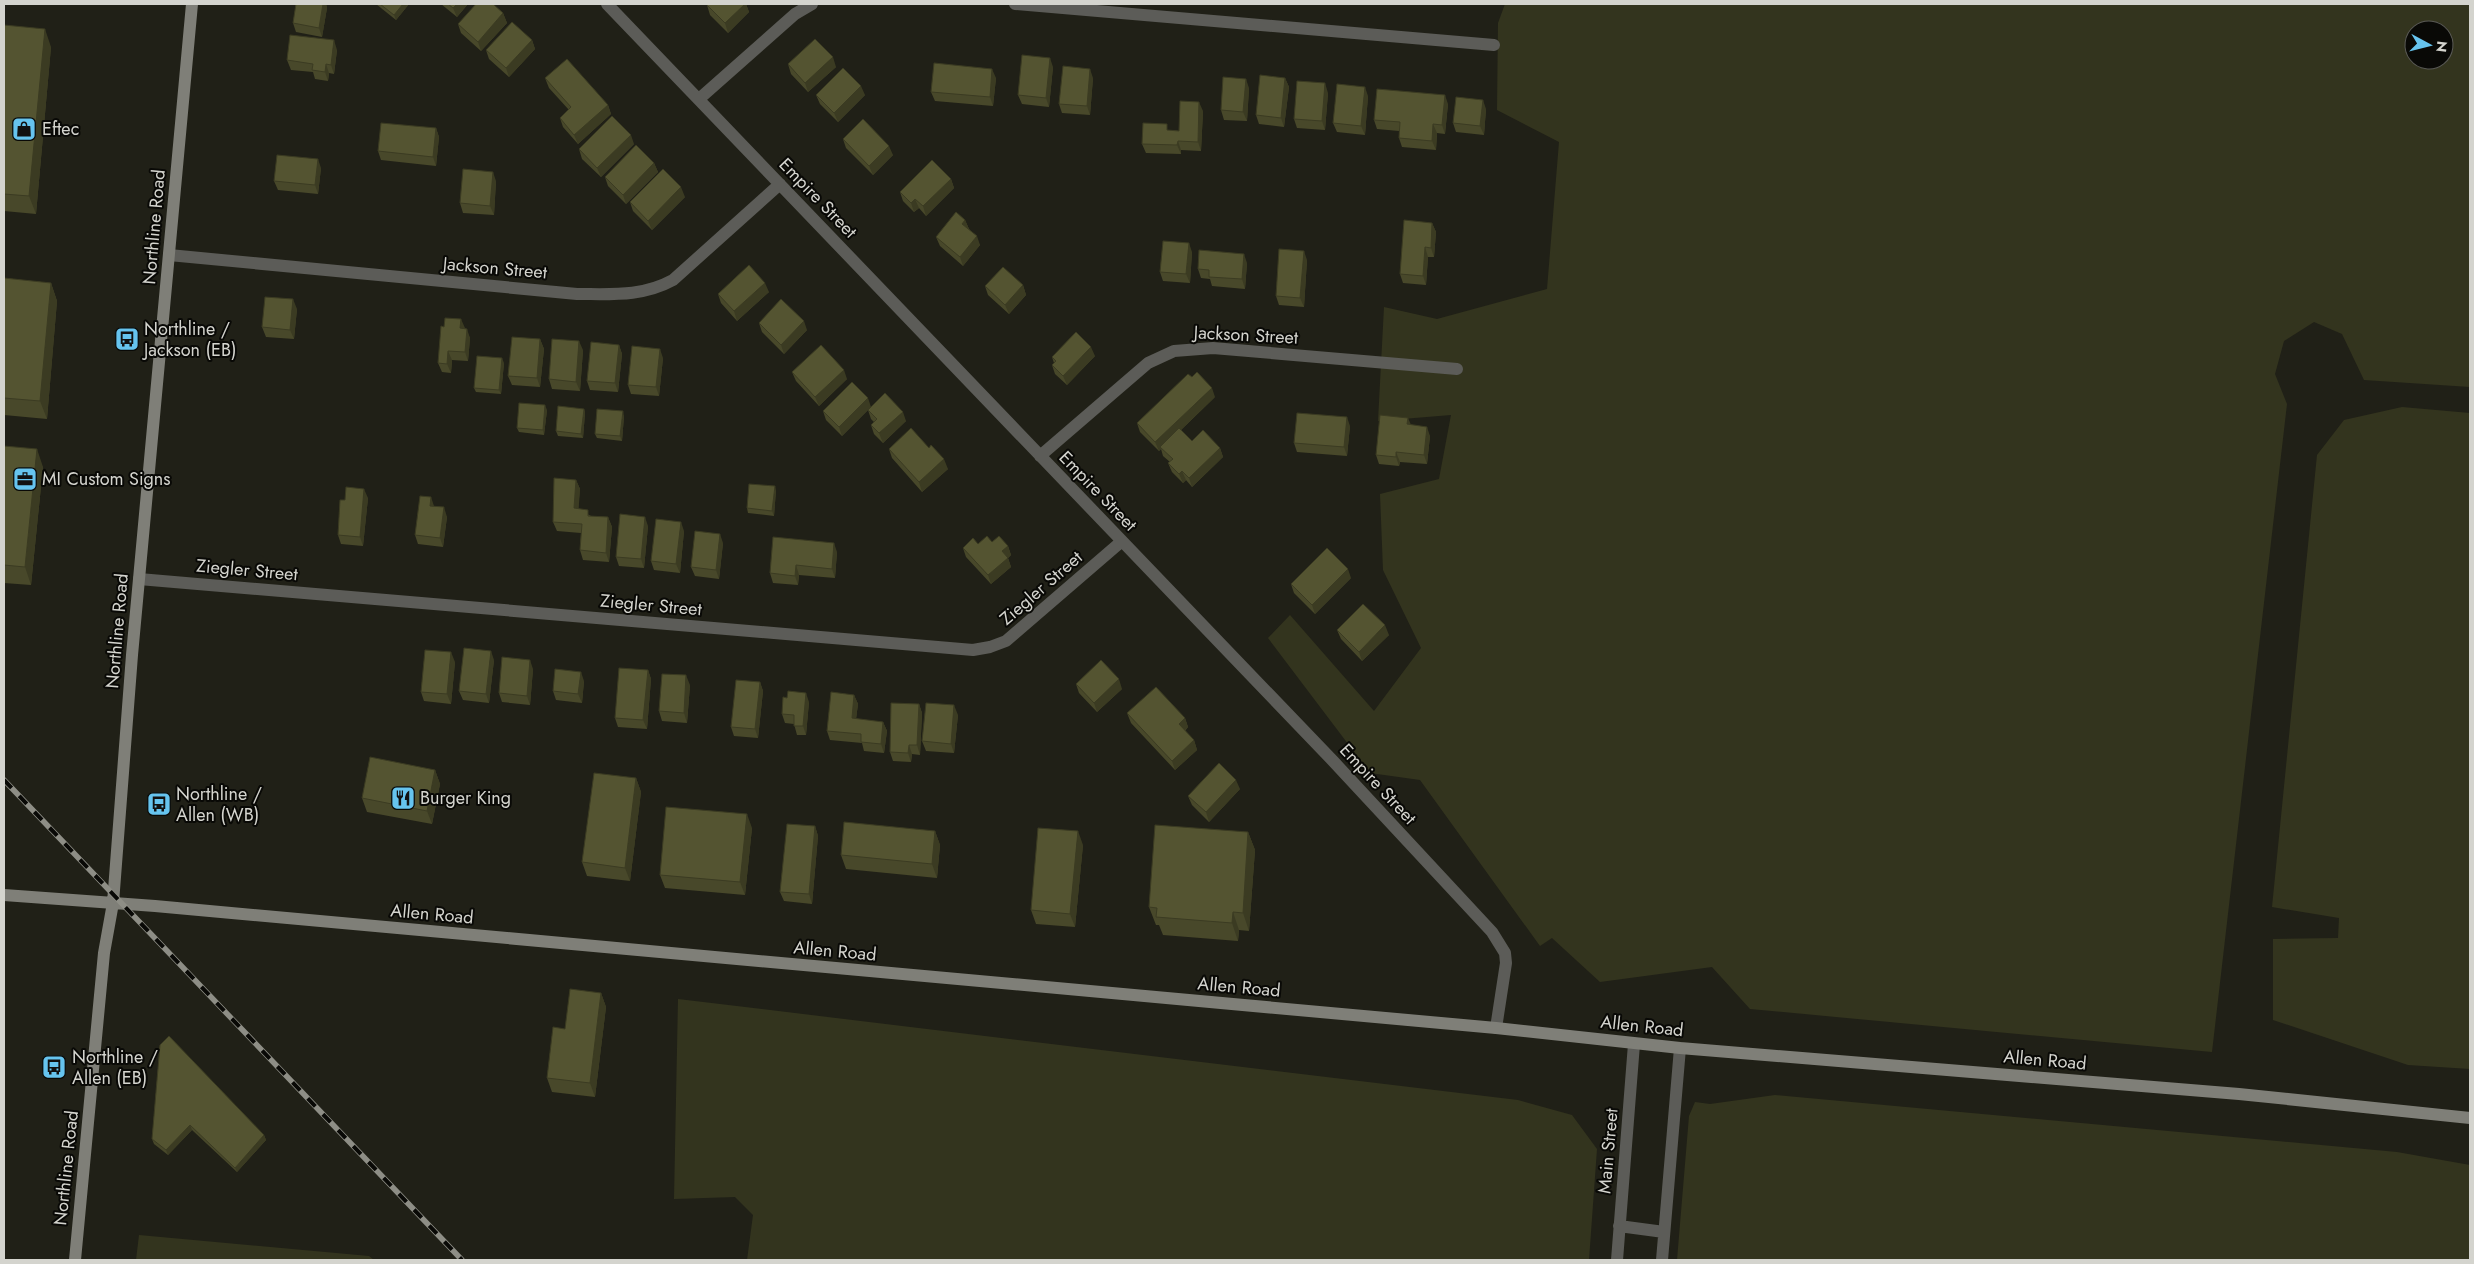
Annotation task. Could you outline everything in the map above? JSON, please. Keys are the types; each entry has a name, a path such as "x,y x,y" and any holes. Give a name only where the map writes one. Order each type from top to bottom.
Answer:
{"main road":[{"name":"Northline Road","path":"75,1260 104,953 113,903 139,579 192,4"},
{"name":"Allen Road","path":"4,895 113,903 1496,1028 1634,1044 2220,1092 2470,1118"}],"street":[{"name":"Empire Street","path":"607,4 1334,762 1492,932 1505,954 1506,963 1496,1028"},
{"path":"699,99 795,14 812,4"},
{"path":"1015,4 1494,45"},
{"name":"Jackson Street","path":"169,255 577,294 635,294 658,288 673,280 780,184"},
{"name":"Jackson Street","path":"1040,456 1148,362 1174,351 1213,348 1457,369"},
{"name":"Ziegler Street","path":"139,579 973,650 990,647 1006,640 1122,541"},
{"name":"Main Street","path":"1617,1260 1634,1044"},
{"path":"1662,1260 1680,1048"},
{"path":"1619,1226 1664,1232"}],"green space":[{"path":"1505,4 2470,4 2470,387 2364,380 2342,334 2314,322 2284,341 2275,374 2287,404 2212,1052 1750,1009 1712,967 1600,982 1552,938 1540,946 1420,780 1370,773 1268,638 1290,615 1374,711 1421,648 1383,570 1380,494 1439,479 1451,415 1378,421 1384,307 1437,319 1547,289 1559,142 1497,110 1498,23"},
{"path":"2402,407 2470,413 2470,1069 2408,1065 2273,1020 2273,939 2338,938 2339,918 2272,907 2317,455 2344,420"},
{"path":"678,999 1518,1100 1572,1115 1597,1149 1589,1260 747,1260 753,1215 735,1197 674,1199"},
{"path":"1775,1095 2397,1152 2470,1165 2470,1260 1677,1260 1689,1116 1695,1102 1710,1104"},
{"path":"139,1235 369,1256 374,1260 136,1260"}],"building":[{"path":"296,4 323,4 319,28 293,23"},
{"path":"380,4 403,4 394,15"},
{"path":"448,4 457,4 453,8"},
{"path":"476,4 493,4 503,13 478,42 458,24"},
{"path":"745,4 725,23 707,5"},
{"path":"512,22 532,40 506,68 486,50"},
{"name":"Eftec","path":"4,25 45,29 29,196 4,194"},
{"path":"290,35 334,40 331,65 326,64 325,72 312,70 313,64 287,60"},
{"path":"815,39 833,57 805,83 788,64"},
{"path":"1022,55 1050,58 1046,98 1018,95"},
{"path":"567,59 608,105 574,135 560,118 571,107 545,78"},
{"path":"934,63 992,69 990,97 931,92"},
{"path":"1063,66 1090,69 1087,106 1059,104"},
{"path":"843,68 861,86 834,113 816,95"},
{"path":"1260,75 1285,78 1281,118 1256,115"},
{"path":"1223,77 1246,79 1243,112 1221,110"},
{"path":"1297,81 1325,83 1322,121 1294,119"},
{"path":"1337,84 1365,87 1361,126 1333,123"},
{"path":"1377,89 1445,95 1442,125 1433,124 1432,141 1399,138 1400,122 1374,120"},
{"path":"1456,97 1483,100 1480,126 1453,123"},
{"path":"1180,101 1199,102 1198,142 1178,141 1177,145 1142,144 1143,123 1167,124 1167,130 1179,131"},
{"path":"612,116 631,135 597,168 579,149"},
{"path":"863,119 889,146 869,166 843,139"},
{"path":"381,123 436,128 433,157 378,151"},
{"path":"636,145 654,163 623,195 605,177"},
{"path":"277,155 318,159 315,185 274,181"},
{"path":"932,160 951,179 923,206 915,199 911,203 900,192"},
{"path":"463,169 493,172 490,206 460,203"},
{"path":"663,169 681,187 648,221 630,202"},
{"path":"956,212 965,220 962,224 977,236 960,257 936,237"},
{"path":"1404,220 1432,223 1431,248 1425,247 1423,276 1400,274"},
{"path":"1163,241 1189,243 1186,274 1160,272"},
{"path":"1279,249 1304,251 1300,298 1276,296"},
{"path":"1199,250 1244,254 1242,279 1209,277 1209,270 1198,269"},
{"path":"749,265 765,283 734,311 718,294"},
{"path":"1003,267 1023,285 1005,305 985,286"},
{"path":"4,278 51,283 40,401 4,398"},
{"path":"265,297 293,299 290,330 262,327"},
{"path":"781,299 804,321 781,345 759,323"},
{"path":"445,318 461,319 460,328 467,329 465,352 448,351 447,364 438,363 441,326 444,327"},
{"path":"1076,332 1091,347 1063,376 1052,365 1056,361 1052,357"},
{"path":"512,337 540,339 537,378 508,376"},
{"path":"552,339 579,341 576,382 549,379"},
{"path":"591,342 619,345 615,383 587,381"},
{"path":"821,345 844,370 815,397 792,372"},
{"path":"632,346 660,349 656,387 628,385"},
{"path":"477,356 502,358 499,390 474,388"},
{"path":"1197,372 1212,388 1155,442 1137,423 1188,374 1192,377"},
{"path":"852,382 868,398 839,427 823,411"},
{"path":"885,393 903,412 879,433 871,425 877,419 868,410"},
{"path":"519,403 545,405 543,430 517,428"},
{"path":"558,406 584,409 581,434 556,431"},
{"path":"597,409 623,411 620,436 595,434"},
{"path":"1297,413 1347,417 1344,447 1294,443"},
{"path":"1380,415 1408,418 1407,424 1427,427 1424,455 1396,452 1396,457 1376,455"},
{"path":"911,428 929,448 931,445 944,459 919,482 889,449"},
{"path":"1179,428 1192,441 1203,430 1220,448 1189,478 1182,471 1179,474 1168,463 1173,459 1160,447"},
{"path":"4,446 37,449 25,567 4,565"},
{"path":"554,478 576,480 574,508 588,510 588,516 608,517 606,553 580,550 582,524 553,522"},
{"path":"749,484 775,486 772,511 747,508"},
{"path":"346,487 364,489 360,537 338,535 340,500 345,500"},
{"path":"420,496 431,497 430,506 444,507 440,538 415,535"},
{"path":"620,514 645,517 641,559 616,557"},
{"path":"656,519 681,522 676,564 651,561"},
{"path":"695,531 720,534 716,570 691,567"},
{"path":"987,536 992,542 999,536 1008,546 1002,551 1008,558 988,575 963,548 973,538 978,544"},
{"path":"773,537 834,543 832,569 796,565 795,576 770,573"},
{"path":"1327,548 1348,569 1312,605 1291,584"},
{"path":"1363,604 1385,625 1359,652 1337,630"},
{"path":"464,648 491,651 486,694 459,691"},
{"path":"425,650 451,652 447,694 421,692"},
{"path":"502,657 530,660 527,696 499,693"},
{"path":"1101,660 1119,679 1094,703 1076,684"},
{"path":"619,668 648,670 643,720 615,718"},
{"path":"555,669 581,672 578,694 553,691"},
{"path":"662,674 686,675 684,713 659,711"},
{"path":"736,680 760,682 755,729 731,727"},
{"path":"1156,687 1185,718 1179,724 1194,740 1172,761 1127,713"},
{"path":"788,691 806,693 803,726 794,726 794,715 782,714 783,697 787,698"},
{"path":"831,692 854,695 852,718 883,722 881,744 861,742 861,734 827,731"},
{"path":"891,703 919,704 917,745 909,745 908,753 890,752"},
{"path":"926,703 954,705 951,744 922,741"},
{"name":"Burger King","path":"370,757 435,770 427,811 362,798"},
{"path":"1219,763 1236,780 1206,812 1188,796"},
{"path":"594,773 636,778 625,868 582,862"},
{"path":"666,807 747,814 740,882 660,875"},
{"path":"844,822 935,831 932,864 841,855"},
{"path":"787,824 815,826 809,894 780,892"},
{"path":"1155,825 1248,832 1243,913 1233,912 1232,923 1156,917 1157,908 1149,907"},
{"path":"1038,828 1078,831 1070,914 1031,910"},
{"path":"570,989 601,993 590,1083 547,1078 553,1027 565,1029"},
{"path":"169,1036 264,1135 235,1168 190,1125 166,1150 152,1139 160,1045"}],"railway":[{"path":"4,780 462,1260"}],"place":[{"name":"Eftec","path":"24,129"},
{"name":"Northline / Jackson (EB)","path":"127,339"},
{"name":"MI Custom Signs","path":"25,479"},
{"name":"Burger King","path":"403,798"},
{"name":"Northline / Allen (WB)","path":"159,804"},
{"name":"Northline / Allen (EB)","path":"54,1067"}]}
